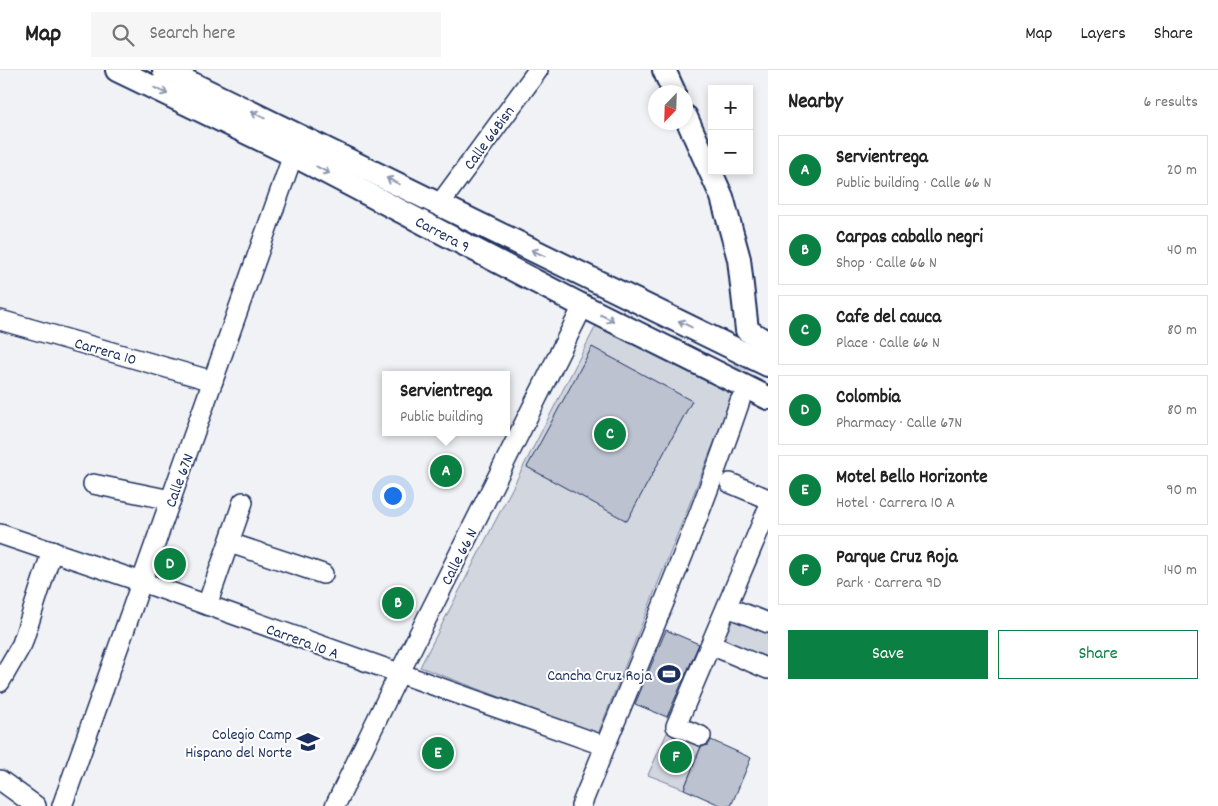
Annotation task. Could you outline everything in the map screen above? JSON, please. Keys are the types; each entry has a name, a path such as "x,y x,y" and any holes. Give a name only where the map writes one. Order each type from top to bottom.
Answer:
{"main road":[{"name":"Carrera 9","path":"117,70 293,155 584,306 768,398"},
{"name":"Carrera 9","path":"164,70 768,365"},
{"path":"664,70 671,85"},
{"path":"692,130 722,197 739,259 754,337"}],"street":[{"name":"Calle 66Bisn","path":"440,205 538,70"},
{"name":"Calle 67N","path":"62,806 293,155"},
{"name":"Calle 66 N","path":"335,806 399,674 584,306"},
{"name":"Carrera 10","path":"0,320 213,381"},
{"path":"581,806 646,642 684,556 740,402"},
{"path":"730,483 768,499"},
{"path":"93,484 171,500"},
{"path":"207,605 243,502"},
{"path":"701,736 676,726 768,509"},
{"name":"Carrera 10 A","path":"0,534 142,582 605,746"},
{"path":"230,543 323,574"},
{"path":"0,682 22,644 52,552"},
{"path":"727,607 768,623"},
{"path":"710,645 768,669"},
{"path":"0,780 36,806"}],"shaded area":[{"path":"599,320 735,390 598,734 420,667"},
{"path":"728,609 768,625 768,666 713,644"},
{"path":"670,726 703,740 684,789 648,775"}],"building":[{"path":"592,347 692,401 627,521 527,467"},
{"name":"Cancha Cruz Roja","path":"666,630 699,644 667,717 635,704"},
{"path":"711,740 751,758 731,806 722,806 684,789 701,747 708,745"}],"tunnel":[{"path":"740,398 747,341"}],"place":[{"name":"Cafe del cauca","path":"610,434"},
{"name":"Servientrega","path":"446,471"},
{"name":"Colombia","path":"170,564"},
{"name":"Carpas caballo negri","path":"398,603"},
{"name":"Cancha Cruz Roja","path":"669,674"},
{"name":"Colegio Camp Hispano del Norte","path":"308,742"},
{"name":"Motel Bello Horizonte","path":"438,753"},
{"name":"Parque Cruz Roja","path":"676,757"}]}
